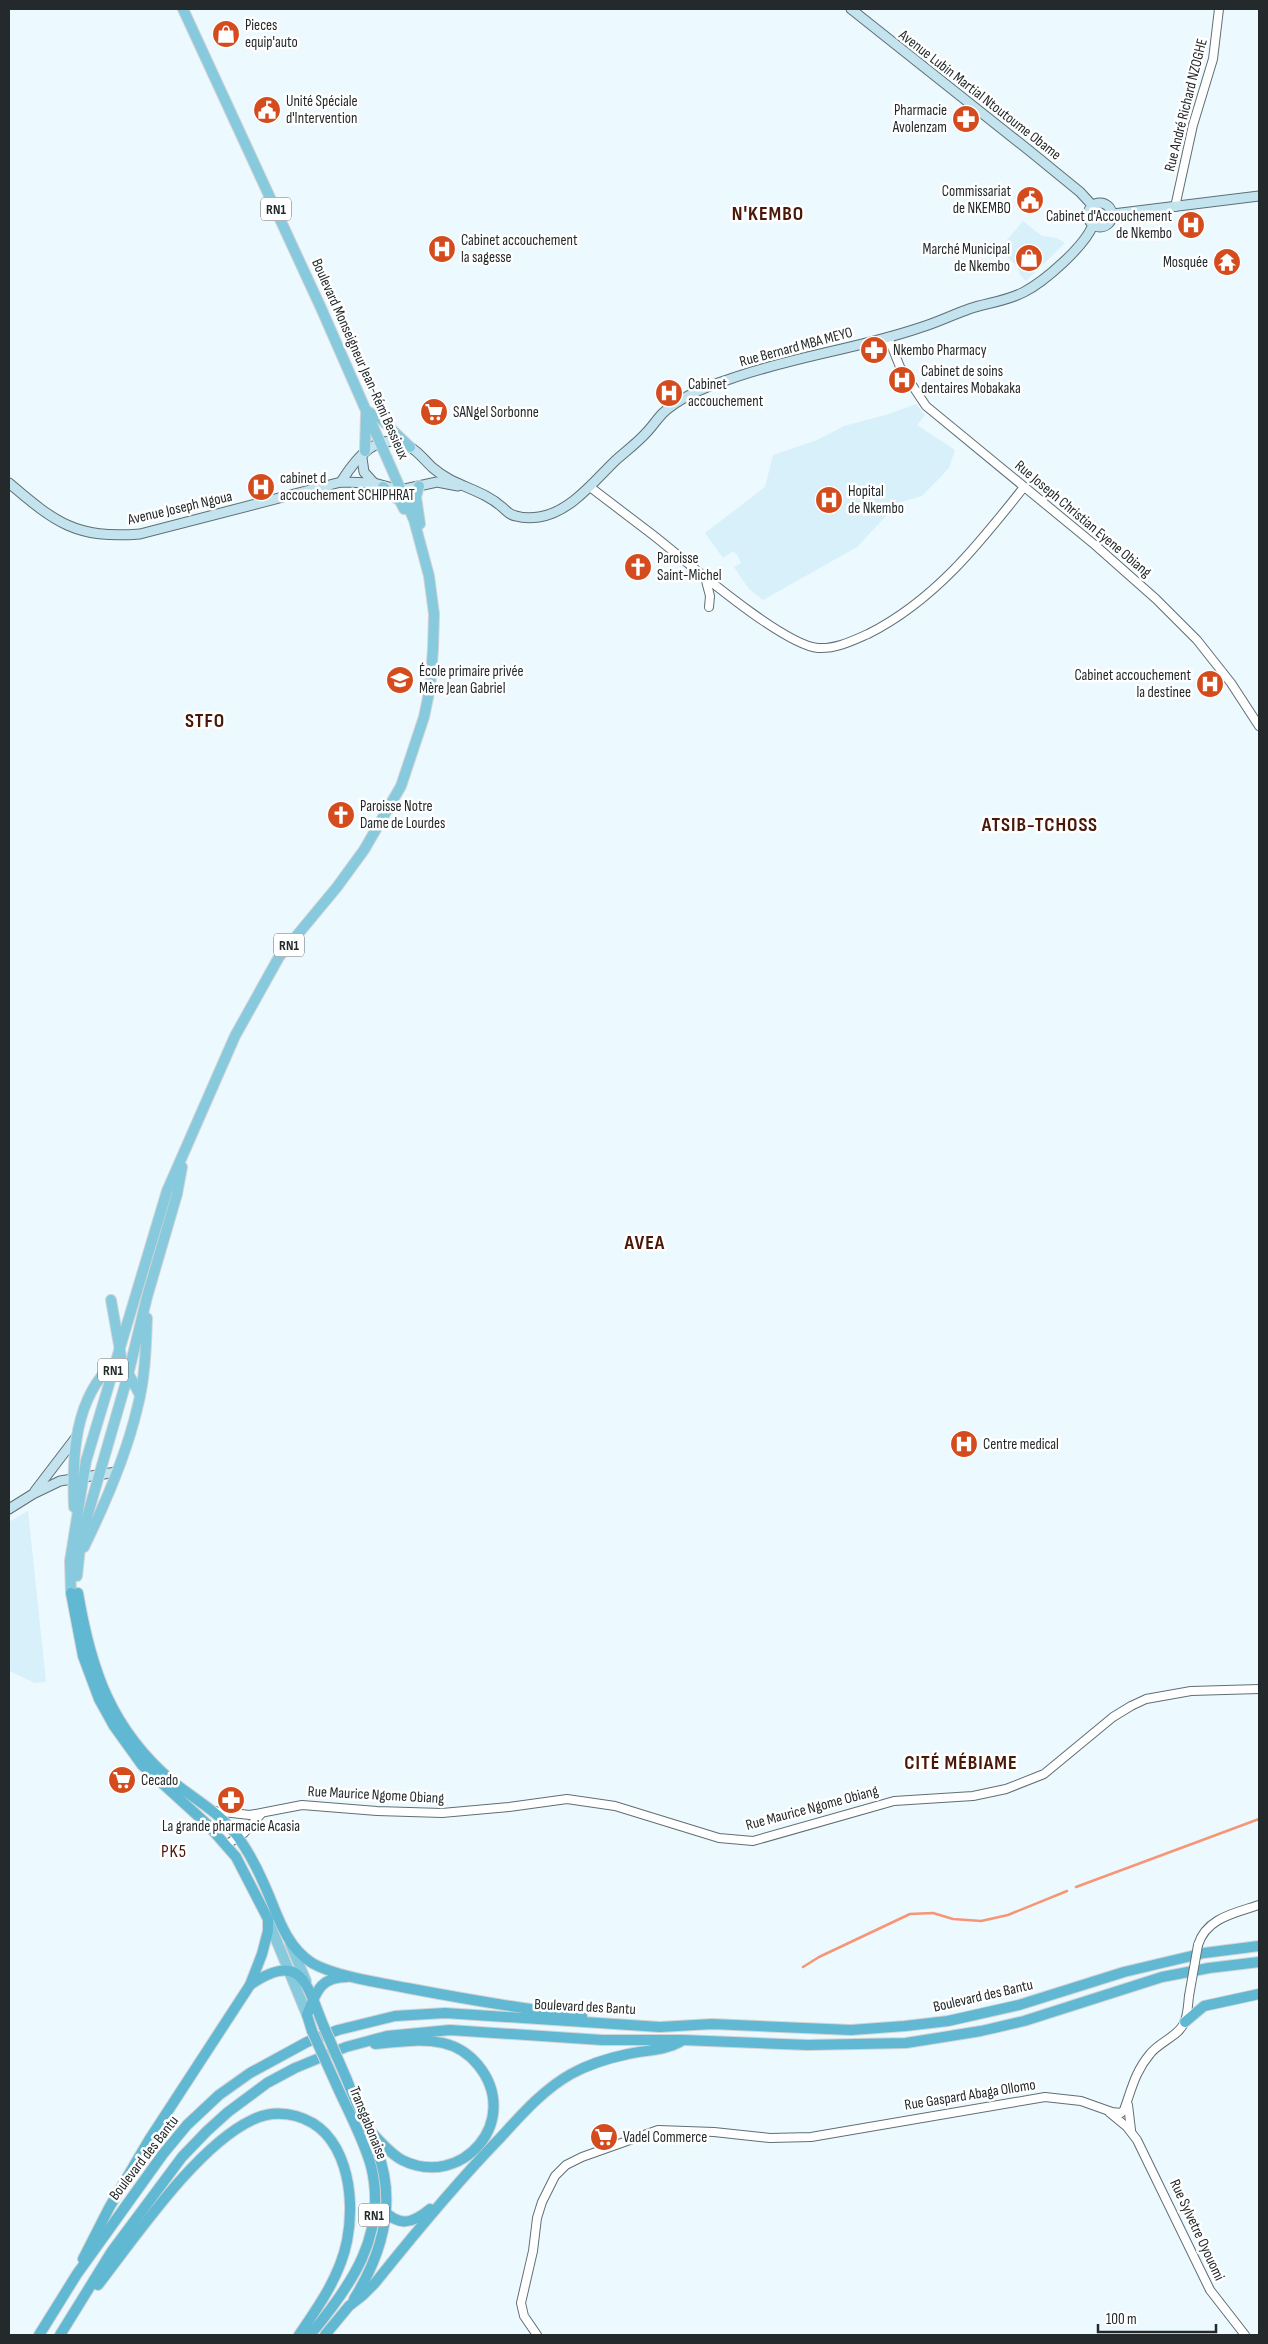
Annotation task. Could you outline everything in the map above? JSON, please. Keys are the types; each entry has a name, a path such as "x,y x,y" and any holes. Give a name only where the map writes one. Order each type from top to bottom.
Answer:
{"highway":[{"name":"Boulevard Monseigneur Jean-Rémi Bessieux","path":"74,1593 90,1653 107,1696 121,1722 154,1764 238,1836 264,1882 288,1940"},
{"name":"Boulevard Monseigneur Jean-Rémi Bessieux","path":"74,1593 82,1656 99,1699 114,1726 142,1764 226,1844 241,1865 268,1919"},
{"path":"77,2274 89,2244 149,2140 250,1985 262,1954 268,1931 268,1919"},
{"path":"288,1940 312,1962 352,1977 512,2008 610,2019 645,2026"},
{"name":"Boulevard des Bantu","path":"39,2335 77,2274 163,2154 187,2125 219,2095 250,2073 307,2042 373,2021 417,2014 466,2013 529,2020 645,2026 712,2024 851,2030 922,2024 1019,2005 1124,1972 1204,1953 1259,1946"},
{"name":"Boulevard des Bantu","path":"60,2335 112,2251 182,2157 207,2131 266,2083 295,2068 346,2047 387,2036 441,2030 602,2040 875,2045 941,2038 1024,2021 1162,1978 1210,1968 1259,1962"},
{"path":"250,1985 268,1973 280,1970 289,1971 306,1981"},
{"path":"307,2015 313,2000 326,1980 352,1977"},
{"name":"RN1","path":"306,1981 313,2000"},
{"path":"1185,2022 1200,2008 1207,2005 1259,1994"},
{"path":"1189,1996 1194,2004 1207,2005"},
{"name":"Transgabonaise","path":"313,2000 377,2150 386,2192 386,2213 375,2262 347,2308 325,2335"},
{"name":"Transgabonaise","path":"307,2015 312,2031 367,2154 373,2177 375,2205 365,2253 356,2274 339,2300 310,2335"},
{"path":"346,2047 416,2040 444,2043 460,2050 474,2061 487,2078 491,2089 494,2110 488,2132 471,2153 449,2164 424,2166 402,2159 389,2151 366,2126"},
{"path":"367,2154 376,2178 379,2202 386,2213 394,2220 410,2221 422,2216 447,2193 521,2116 558,2083 578,2071 605,2060 664,2049 683,2040"},
{"path":"75,2313 183,2179 212,2148 226,2136 254,2119 268,2114 279,2113 304,2118 330,2136 342,2161 347,2179 349,2201 349,2222 341,2262 321,2302 299,2335"},
{"path":"347,2308 363,2296 375,2283 447,2193"}],"main road":[{"name":"Boulevard Monseigneur Jean-Rémi Bessieux","path":"74,1593 70,1561 76,1538 78,1478 100,1408 119,1362 119,1350 167,1191 235,1036 279,957 337,887 364,850 404,778 424,717 430,688 433,649 433,603 423,548 414,520 321,308 183,9"},
{"name":"Avenue Lubin Martial Ntoutoume Obame","path":"851,9 1069,183 1092,205"},
{"path":"1112,214 1259,196"},
{"path":"1099,202 1106,204 1112,214 1111,220 1106,225 1100,227 1093,225 1088,214 1092,205 1099,202"},
{"name":"Rue Bernard MBA MEYO","path":"459,486 477,492 516,516 532,518 555,512 590,487 644,436 664,412 695,394 747,373 919,328 955,314 1024,292 1048,274 1081,244 1093,225"},
{"path":"423,548 402,504 364,472 363,454 366,410 381,419 434,470 459,486"},
{"path":"341,482 351,467 374,444 391,441 410,447"},
{"path":"422,457 428,468 423,485 416,498 423,548"},
{"name":"Avenue Joseph Ngoua","path":"9,483 46,514 74,529 116,536 140,534 341,482 379,485 400,490"},
{"path":"400,490 437,482 459,486"},
{"name":"Boulevard Monseigneur Jean-Rémi Bessieux","path":"74,1593 78,1560 99,1476 177,1194 184,1154"},
{"path":"78,1560 96,1524 137,1410 146,1343 148,1298"},
{"path":"111,1300 119,1350"},
{"path":"78,1478 77,1436 85,1405 92,1390 107,1369 119,1362 140,1395"},
{"path":"33,1494 77,1436"},
{"path":"9,1509 33,1494 78,1478 116,1472"},
{"name":"Boulevard Monseigneur Jean-Rémi Bessieux","path":"268,1919 307,2015"},
{"name":"Boulevard Monseigneur Jean-Rémi Bessieux","path":"288,1940 306,1981"}],"street":[{"name":"Rue André Richard NZOGHE","path":"1175,206 1194,125 1213,59 1219,9"},
{"name":"Rue Joseph Christian Eyene Obiang","path":"888,337 900,367 926,406 1095,545 1156,599 1197,640 1231,683 1259,726"},
{"path":"590,487 773,627 806,645 826,647 848,643 890,621 932,592 984,536 1024,487"},
{"path":"705,576 710,596 709,607 711,602 720,596 731,596"},
{"name":"Rue Maurice Ngome Obiang","path":"211,1811 240,1815 261,1814 274,1809 302,1805 377,1811 451,1813 567,1799 615,1806 719,1838 753,1841 894,1800 972,1796 1006,1789 1044,1774 1113,1716 1146,1699 1191,1691 1259,1688"},
{"path":"226,1844 247,1830 261,1814"},
{"path":"1106,2110 1121,2113 1128,2099 1134,2078 1149,2054 1178,2031 1185,2022 1198,1945 1203,1933 1210,1924 1259,1905"},
{"name":"Rue Gaspard Abaga Ollomo","path":"537,2335 524,2316 521,2296 533,2251 539,2210 555,2176 566,2165 594,2152 658,2130 791,2138 1045,2097 1082,2101 1106,2110 1132,2132"},
{"path":"1128,2099 1128,2122 1132,2132"},
{"name":"Rue Sylvetre Oyouomi","path":"1132,2132 1151,2165 1210,2290 1245,2335"}],"shaded area":[{"name":"Marché Municipal de Nkembo","path":"1023,221 1042,236 1057,238 1065,243 1026,281 1020,275 1017,266 999,249"},
{"name":"Hopital de Nkembo","path":"916,404 925,415 917,425 955,450 949,468 922,496 898,503 857,547 763,600 749,589 734,567 741,563 738,556 733,551 723,558 705,533 765,487 773,455 817,440 844,426 889,414"},
{"path":"28,1511 46,1682 35,1683 9,1671 9,1522"}],"waterway":[{"path":"1076,1887 1259,1819"},
{"path":"803,1967 819,1957 910,1914 933,1913 953,1919 981,1921 1008,1915 1067,1891"}],"place":[{"name":"Pieces equip'auto","path":"226,34"},
{"name":"Unité Spéciale d'Intervention","path":"267,110"},
{"name":"Pharmacie Avolenzam","path":"966,119"},
{"name":"Commissariat de NKEMBO","path":"1030,200"},
{"name":"Cabinet d'Accouchement de Nkembo","path":"1191,225"},
{"name":"Cabinet accouchement la sagesse","path":"442,249"},
{"name":"Marché Municipal de Nkembo","path":"1029,258"},
{"name":"Mosquée","path":"1227,262"},
{"name":"Nkembo Pharmacy","path":"874,350"},
{"name":"Cabinet de soins dentaires Mobakaka","path":"902,380"},
{"name":"Cabinet accouchement","path":"669,393"},
{"name":"SANgel Sorbonne","path":"434,412"},
{"name":"cabinet d accouchement SCHIPHRAT","path":"261,487"},
{"name":"Hopital de Nkembo","path":"829,500"},
{"name":"Paroisse Saint-Michel","path":"638,567"},
{"name":"École primaire privée Mère Jean Gabriel","path":"400,680"},
{"name":"Cabinet accouchement la destinee","path":"1210,684"},
{"name":"Paroisse Notre Dame de Lourdes","path":"341,815"},
{"name":"Centre medical","path":"964,1444"},
{"name":"Cecado","path":"122,1780"},
{"name":"La grande pharmacie Acasia","path":"231,1800"},
{"name":"Vadel Commerce","path":"604,2137"}],"district":[{"name":"N'KEMBO","path":"768,214"},
{"name":"STFO","path":"205,721"},
{"name":"ATSIB-TCHOSS","path":"1040,825"},
{"name":"AVEA","path":"645,1243"},
{"name":"CITÉ MÉBIAME","path":"961,1763"},
{"name":"PK5","path":"174,1851"}]}
